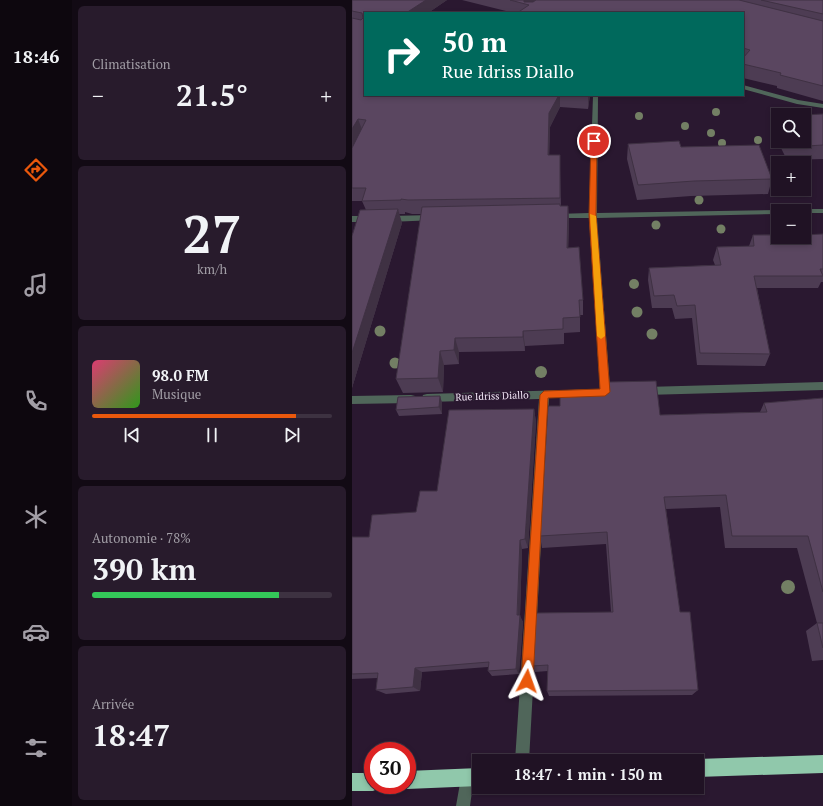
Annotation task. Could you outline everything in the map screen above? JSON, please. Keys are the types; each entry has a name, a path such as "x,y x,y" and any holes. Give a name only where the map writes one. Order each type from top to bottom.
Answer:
{"highway":[{"path":"704,768 823,764"},
{"path":"416,780 472,777"},
{"path":"352,782 364,782"}],"street":[{"path":"744,87 797,102 823,106"},
{"path":"594,97 592,215 605,392"},
{"path":"811,211 823,211"},
{"path":"546,216 771,212"},
{"path":"352,219 444,218"},
{"name":"Rue Idriss Diallo","path":"352,400 823,386"},
{"path":"522,754 544,395"},
{"path":"463,806 472,780"}],"building":[{"path":"352,0 426,0 408,12 364,12 364,96 558,96 549,113 548,155 560,155 560,198 401,199 362,201 366,188 352,188 352,148 366,120 358,119 352,129 352,18 361,20 363,18 362,13 352,11"},
{"path":"510,0 524,0 524,2 533,2 536,0 739,0 823,21 823,86 780,75 781,73 744,64 744,57 750,50 744,48 744,12 518,12 529,5"},
{"path":"761,0 823,0 823,14"},
{"path":"823,114 823,145 811,146 811,115"},
{"path":"679,141 681,147 759,145 771,179 694,181 638,185 628,144"},
{"path":"560,204 560,206 568,206 567,248 579,247 583,300 579,300 580,317 563,318 563,329 523,331 523,337 455,338 454,350 440,351 438,378 396,379 422,207"},
{"path":"398,209 352,353 352,236 360,210"},
{"path":"823,234 823,269 820,269 823,276 754,276 770,354 700,353 695,305 677,306 674,295 654,296 649,268 721,265 717,247 754,246 753,235 771,235 771,244 811,244 811,235"},
{"path":"656,381 660,415 767,412 764,403 823,398 823,592 808,536 732,536 726,495 664,497 680,612 690,612 698,690 547,691 548,665 532,666 536,613 613,612 607,532 540,536 548,406 560,406 560,394 609,393 609,382"},
{"path":"440,396 439,407 396,410 398,397"},
{"path":"534,409 525,539 520,540 517,615 520,615 516,669 488,671 489,662 415,668 413,687 376,690 378,673 352,674 352,537 369,537 372,515 416,512 420,491 437,491 449,410"},
{"path":"817,623 823,623 823,648"}],"slow traffic":[{"path":"593,216 601,336"}],"route":[{"path":"527,681 544,395 605,392 592,215 594,141"}]}
